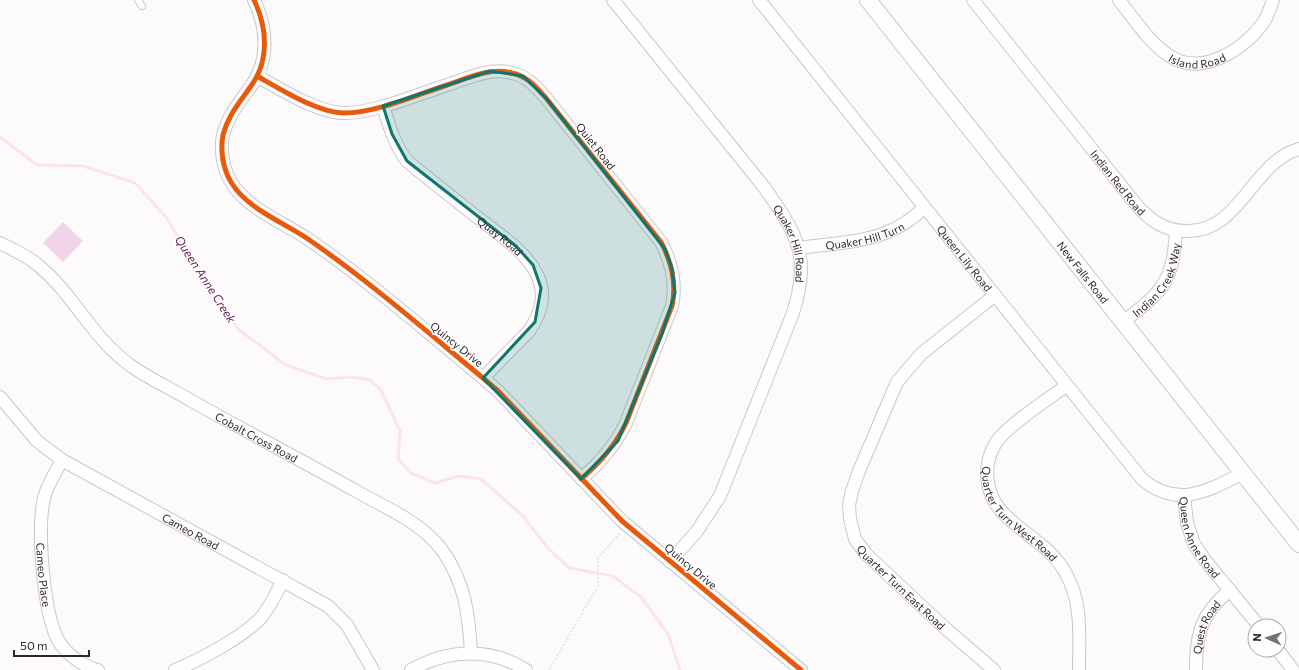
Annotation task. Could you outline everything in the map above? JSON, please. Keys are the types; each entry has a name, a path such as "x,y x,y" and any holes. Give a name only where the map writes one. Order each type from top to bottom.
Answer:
{"main road":[{"name":"New Falls Road","path":"868,0 1299,544"}],"street":[{"name":"Quincy Drive","path":"254,0 262,20 265,33 265,45 257,76 231,114 223,137 223,160 231,182 241,195 254,205 308,238 349,269 483,378 498,391 627,526 801,670"},
{"name":"Quaker Hill Road","path":"613,0 764,187 786,219 799,248 802,274 795,307 725,485 705,520 670,562"},
{"name":"Queen Lily Road","path":"759,0 1142,480 1159,490 1171,494 1184,495"},
{"name":"Indian Red Road","path":"973,0 1139,208 1158,225 1176,231 1200,230 1223,219 1273,163 1292,151 1299,149"},
{"name":"Island Road","path":"1119,0 1157,46 1168,56 1182,61 1198,63 1217,60 1238,47 1263,22 1273,0"},
{"name":"Quiet Road","path":"257,76 309,103 336,112 350,112 383,106 490,71 512,72 523,76 535,85 546,98 665,249 672,268 675,293 662,334 618,441 595,467 581,479"},
{"name":"Quay Road","path":"383,106 392,134 400,152 407,161 516,246 529,259 538,277 541,288 541,303 535,322 529,331 483,378"},
{"name":"Quaker Hill Turn","path":"799,248 874,237 886,233 912,218 924,208"},
{"name":"Indian Creek Way","path":"1123,322 1148,302 1161,288 1169,275 1175,251 1176,231"},
{"name":"Cobalt Cross Road","path":"0,243 21,253 48,274 102,338 130,365 238,427 403,517 432,538 451,563 461,583 468,610 471,652"},
{"name":"Quarter Turn East Road","path":"994,296 921,354 897,382 859,471 849,505 850,519 855,538 866,554 945,628 994,670"},
{"name":"Quarter Turn West Road","path":"1066,386 1027,415 997,442 989,459 987,476 995,504 1005,516 1048,550 1066,573 1078,606 1080,670"},
{"name":"Cameo Road","path":"0,397 32,435 62,460 328,606 338,615 360,644 373,670"},
{"name":"Cameo Place","path":"62,460 44,497 41,514 43,560 48,605 58,640 76,660 98,670"},
{"name":"Queen Anne Road","path":"1243,473 1200,493 1184,495 1187,523 1192,538 1205,560 1253,618"},
{"path":"175,670 251,628 263,616 283,580"},
{"name":"Quest Road","path":"1196,670 1197,638 1204,618 1230,590"},
{"path":"411,670 429,661 471,652 494,656 510,661 526,670"},
{"path":"1284,658 1293,670"}],"lane":[{"path":"138,0 142,6"}],"path":[{"path":"549,670 598,586 598,558 627,526"}],"highlighted area":[{"path":"490,71 523,76 546,98 665,249 672,268 675,293 662,334 618,441 581,479 483,378 535,322 541,288 533,265 516,246 407,161 392,134 383,106"}],"shaded area":[{"path":"63,222 83,241 63,262 43,243"}],"waterway":[{"name":"Queen Anne Creek","path":"0,137 37,165 83,166 135,183 166,217 200,273 238,329 286,365 327,379 352,377 370,380 381,390 400,431 398,459 411,473 435,483 459,476 481,479 523,516 547,547 569,568 613,576 641,597 668,634 680,670"}],"cycle path":[{"path":"254,0 262,21 264,32 264,54 257,76 228,121 222,141 223,159 226,171 228,177 238,192 246,200 266,214 308,239 331,255 483,378 498,391 622,521 801,670"},
{"path":"257,76 311,105 334,112 344,113 382,107 479,74 496,71 517,74 531,82 546,98 661,242 671,265 674,281 672,306 626,423 606,454 581,479"}]}
